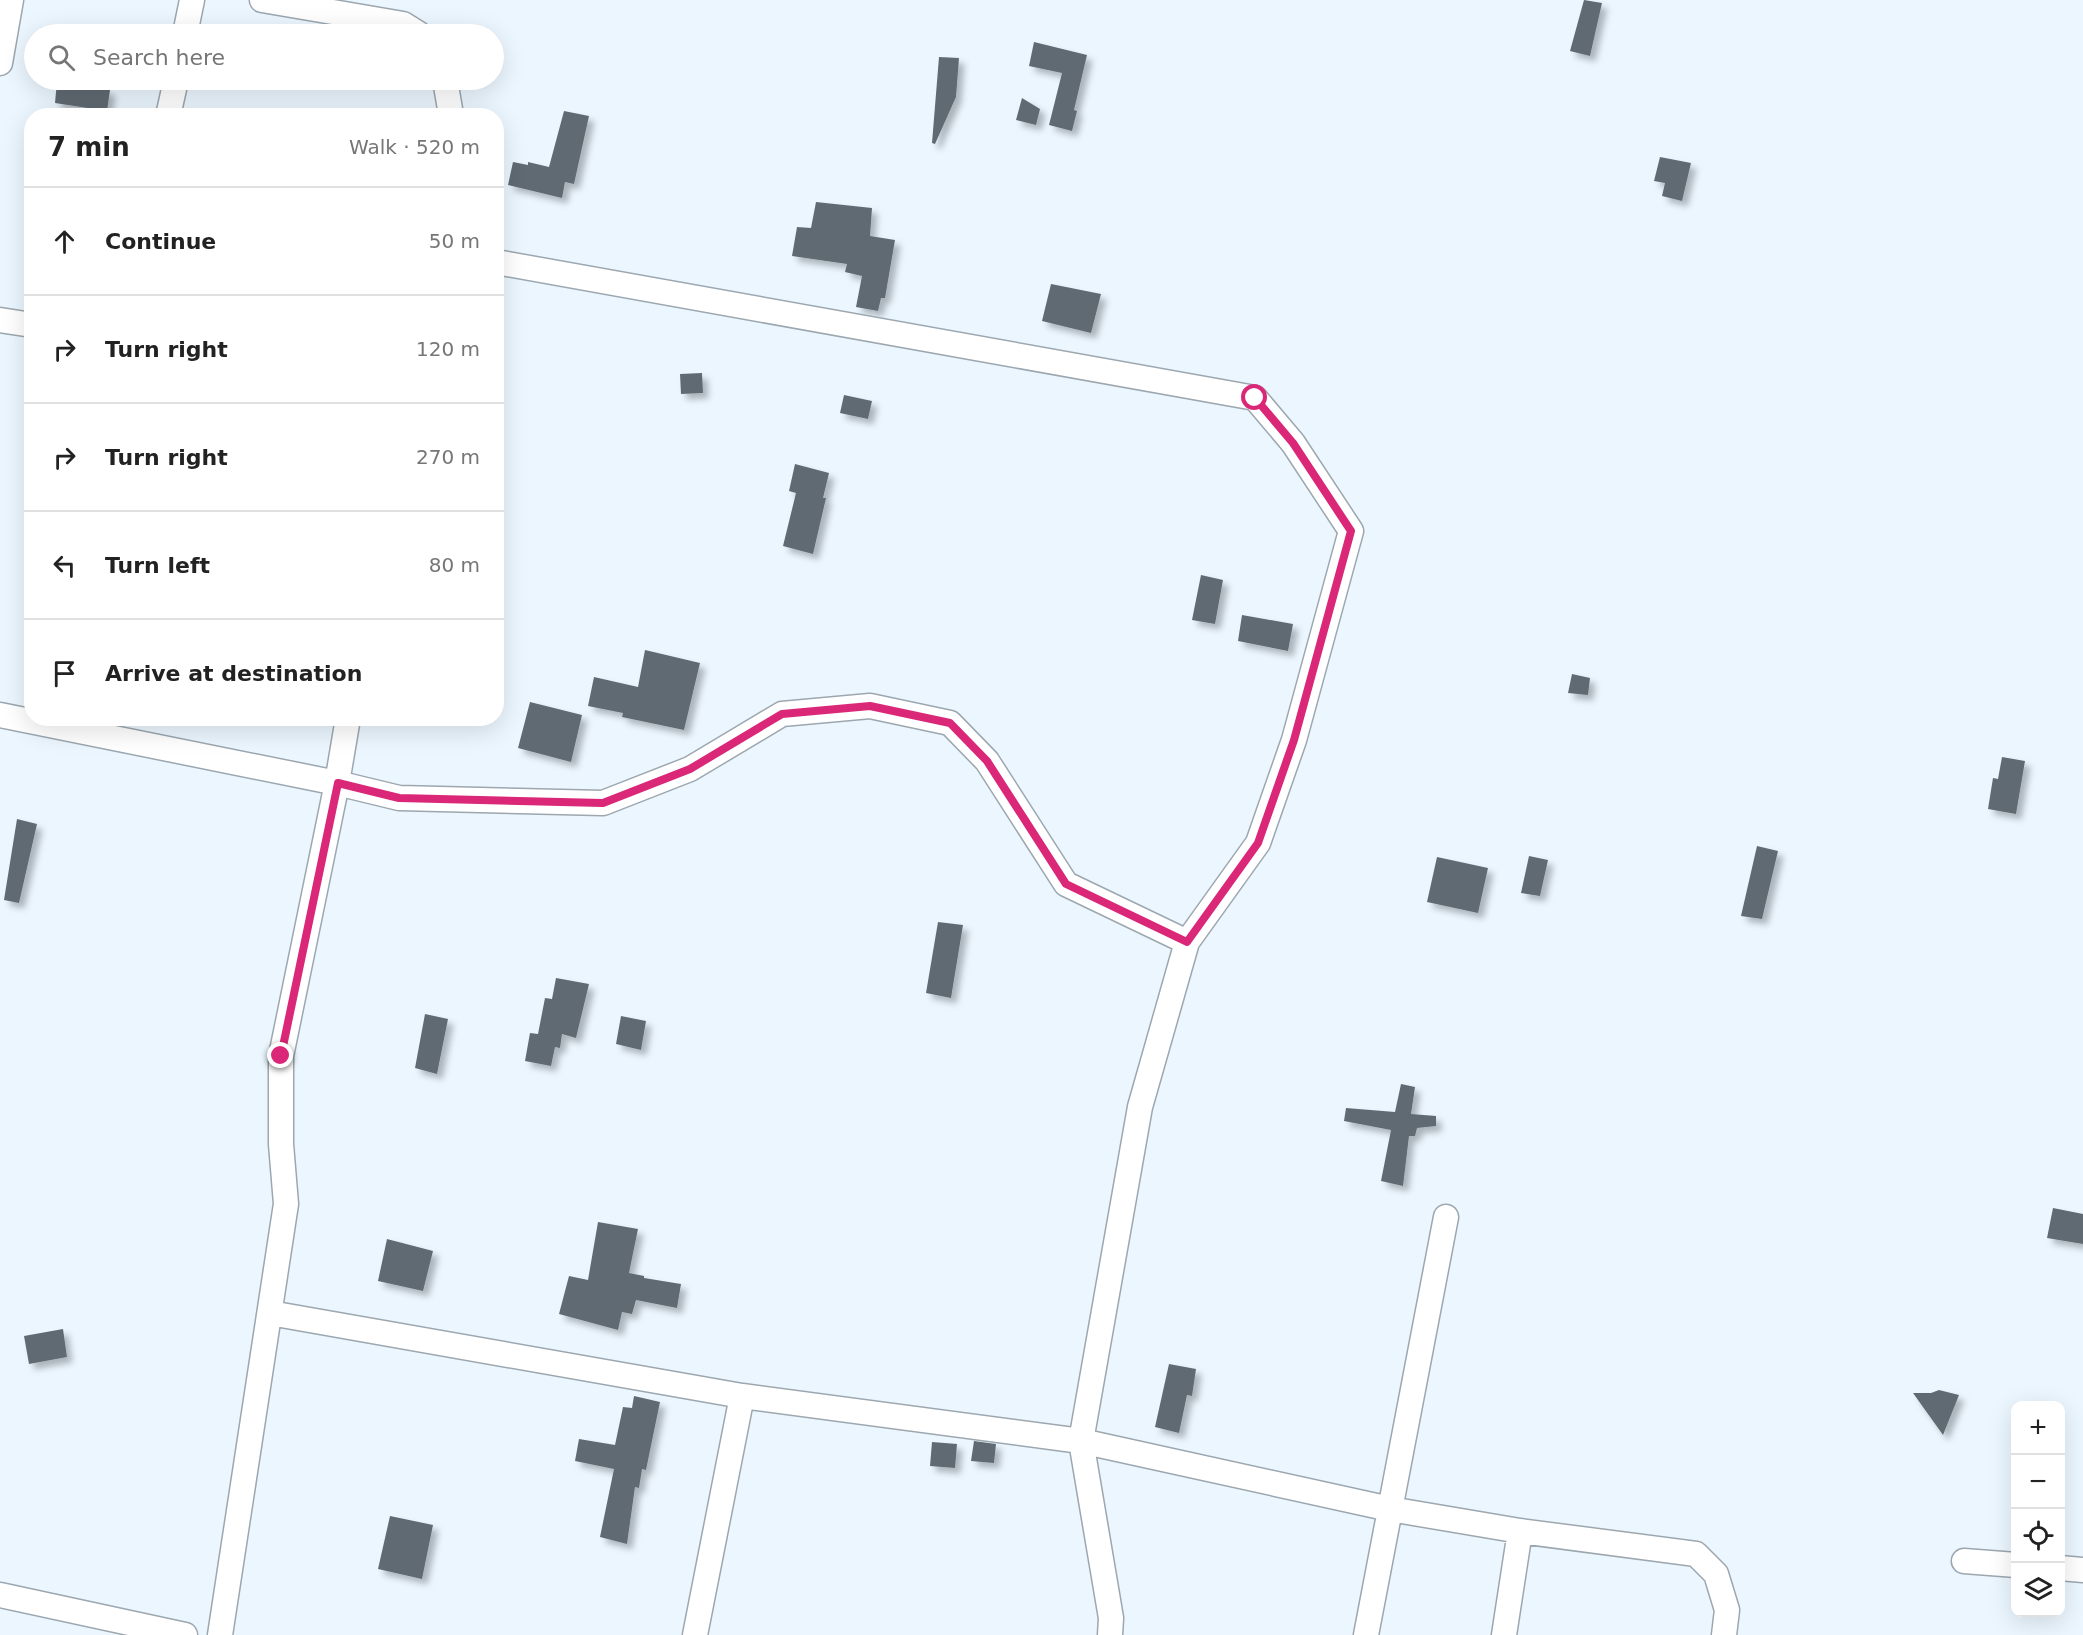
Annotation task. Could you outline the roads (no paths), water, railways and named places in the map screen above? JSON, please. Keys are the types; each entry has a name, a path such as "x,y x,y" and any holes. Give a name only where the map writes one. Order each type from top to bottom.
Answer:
{"street":[{"path":"0,63 11,0"},
{"path":"187,24 192,0"},
{"path":"262,0 403,24"},
{"path":"170,108 174,90"},
{"path":"447,90 450,108"},
{"path":"504,263 1255,398 1293,443 1351,531 1294,740 1258,843 1187,942 1140,1107 1081,1442 1111,1618 1110,1635"},
{"path":"0,320 24,324"},
{"path":"72,726 399,798 603,803 690,769 782,714 870,706 950,723 987,761 1066,884 1187,942"},
{"path":"0,715 24,718"},
{"path":"220,1635 286,1204 280,1144 281,1056 338,783 347,726"},
{"path":"1366,1635 1446,1217"},
{"path":"270,1313 742,1396 1081,1442 1389,1509 1520,1531 1696,1554 1716,1574 1727,1610 1724,1635"},
{"path":"695,1635 742,1396"},
{"path":"1504,1635 1520,1531"},
{"path":"1964,1561 2011,1565"},
{"path":"2065,1568 2083,1570"},
{"path":"0,1595 185,1635"}]}
